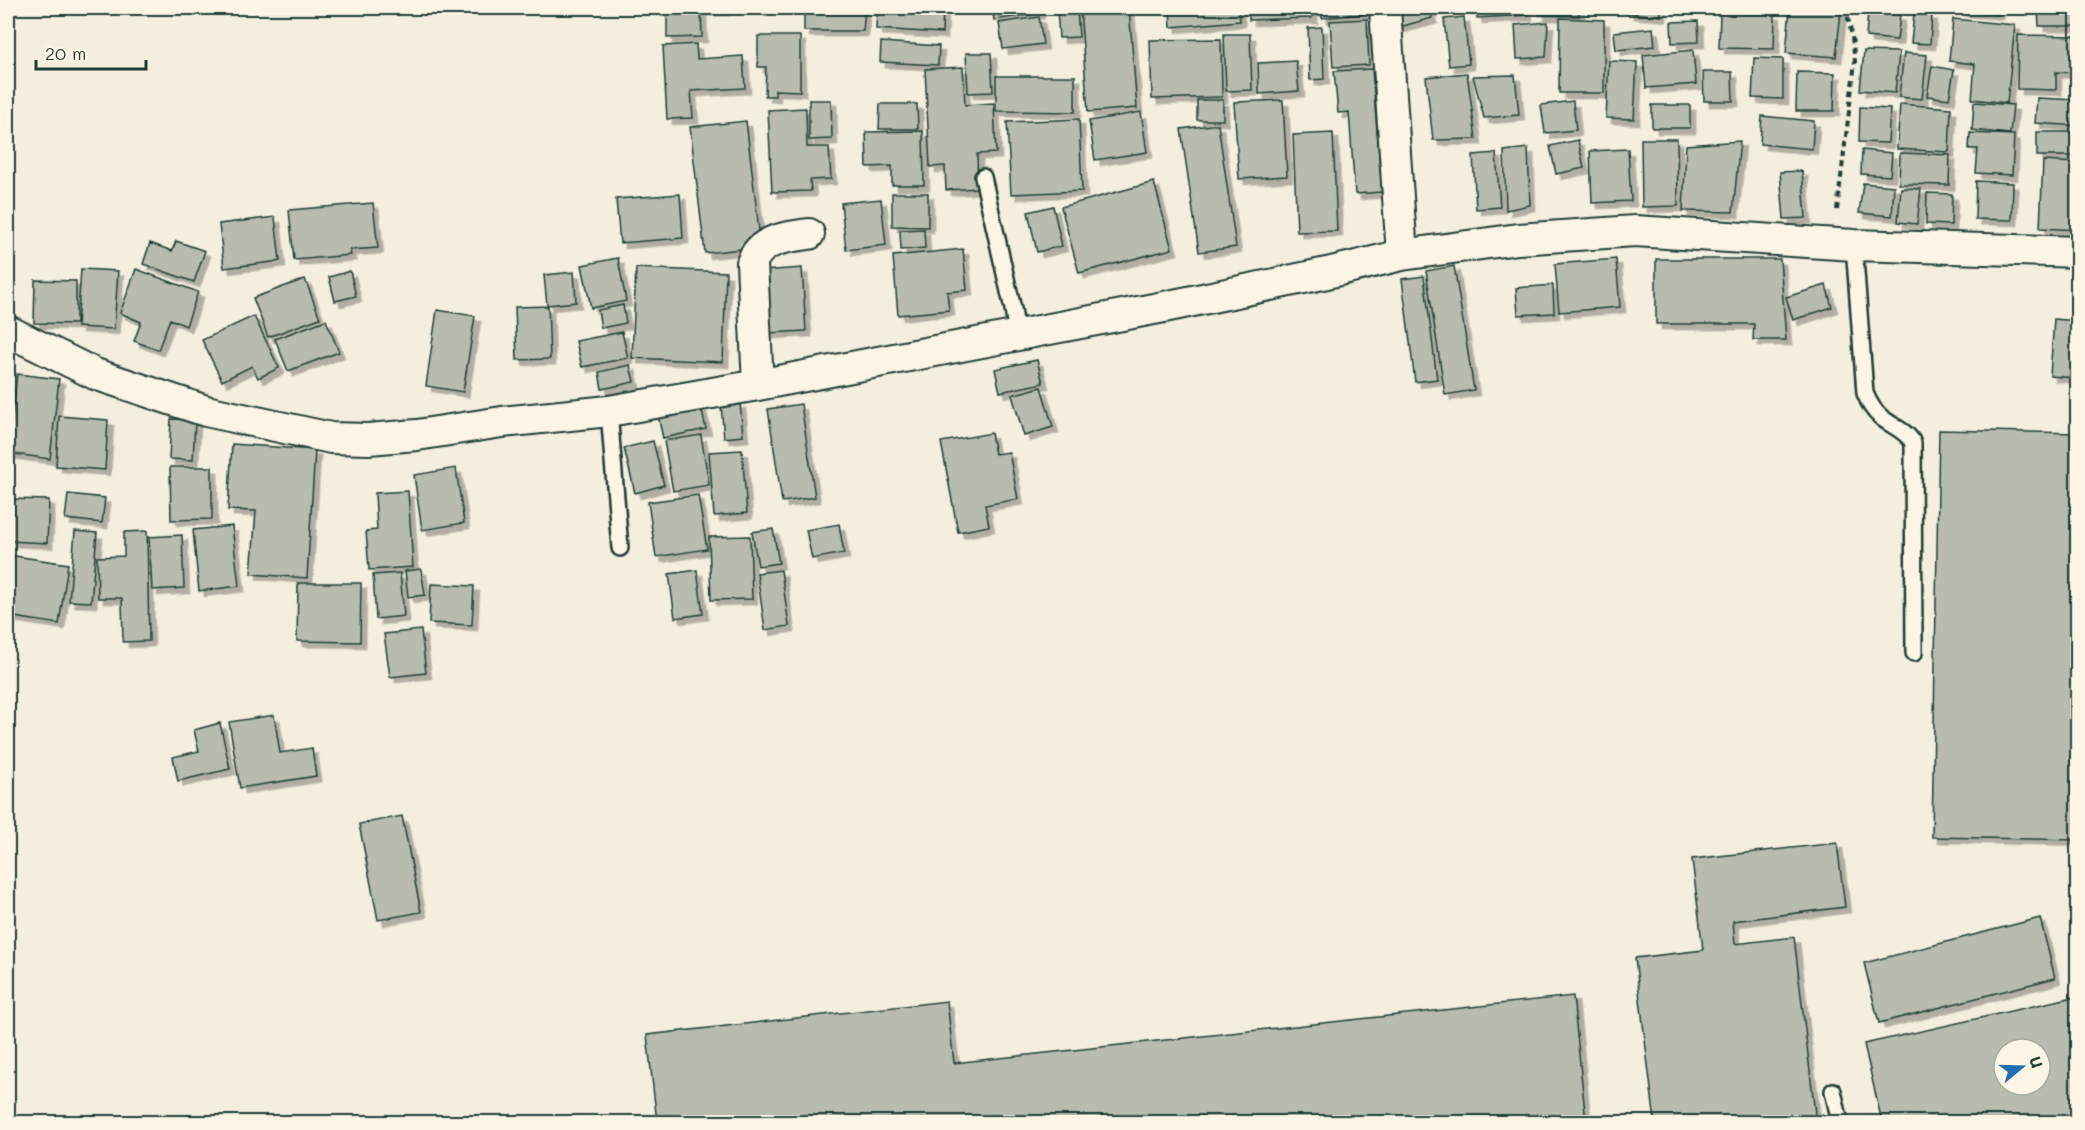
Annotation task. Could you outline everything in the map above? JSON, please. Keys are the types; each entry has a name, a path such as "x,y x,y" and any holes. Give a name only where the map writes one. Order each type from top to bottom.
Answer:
{"street":[{"path":"1385,8 1402,255"},
{"path":"8,331 95,374 206,411 331,438 368,439 609,411 1017,335 1292,280 1402,255 1518,239 1635,231 1844,244 2078,252"},
{"path":"758,385 752,263 754,256 759,250 776,240 809,234"}],"lane":[{"path":"983,177 1017,335"},
{"path":"1844,244 1865,393 1870,406 1880,417 1908,436 1913,443 1914,653"},
{"path":"609,411 620,548"},
{"path":"1833,1091 1840,1122"}],"path":[{"path":"1844,244 1847,112 1854,62 1846,8"}],"building":[{"path":"667,8 724,8 724,10 701,10 702,37 667,38"},
{"path":"804,8 865,8 863,31 804,31"},
{"path":"877,8 943,8 942,33 876,29"},
{"path":"992,8 1039,8 1039,13 994,20"},
{"path":"1057,8 1077,8 1079,37 1059,38"},
{"path":"1080,8 1129,8 1137,108 1088,112"},
{"path":"1170,8 1238,8 1240,21 1171,27"},
{"path":"1249,8 1312,8 1312,18 1249,20"},
{"path":"1321,8 1364,8 1364,14 1322,18"},
{"path":"1394,8 1430,8 1432,18 1396,28"},
{"path":"1475,8 1526,8 1527,15 1477,18"},
{"path":"1539,8 1579,8 1579,16 1539,15"},
{"path":"1628,8 1661,8 1661,16 1628,13"},
{"path":"1790,8 1841,11 1836,57 1786,53"},
{"path":"1961,8 1998,8 1998,14 1961,11"},
{"path":"2038,8 2078,8 2078,26 2039,26"},
{"path":"1720,12 1775,14 1774,49 1719,48"},
{"path":"1868,12 1900,15 1897,40 1866,37"},
{"path":"1914,14 1932,15 1930,44 1911,43"},
{"path":"1039,17 1043,44 1003,49 999,23"},
{"path":"1464,17 1469,64 1449,66 1444,19"},
{"path":"1560,18 1604,20 1604,93 1559,93"},
{"path":"1367,19 1369,65 1333,67 1330,21"},
{"path":"1953,19 2015,25 2007,103 1972,99 1975,64 1949,61"},
{"path":"1698,21 1699,42 1672,43 1671,22"},
{"path":"1548,22 1546,57 1517,59 1515,25"},
{"path":"1322,27 1324,79 1310,80 1308,28"},
{"path":"1653,28 1655,46 1616,50 1614,32"},
{"path":"1224,34 1250,34 1252,90 1226,91"},
{"path":"2018,35 2078,36 2078,73 2056,72 2056,90 2017,89"},
{"path":"758,36 800,36 800,91 775,90 775,96 765,96 766,67 758,67"},
{"path":"1221,39 1222,97 1152,99 1150,40"},
{"path":"881,42 939,46 938,65 880,62"},
{"path":"696,44 697,59 743,56 745,88 691,91 693,118 667,119 663,46"},
{"path":"1693,50 1696,84 1646,88 1643,55"},
{"path":"1864,51 1899,52 1895,93 1860,90"},
{"path":"966,53 991,53 993,92 968,93"},
{"path":"1904,53 1927,55 1922,99 1899,97"},
{"path":"1754,58 1783,59 1783,99 1752,98"},
{"path":"1296,61 1299,91 1259,94 1258,63"},
{"path":"1609,61 1637,62 1634,119 1606,118"},
{"path":"1932,66 1954,70 1949,99 1927,96"},
{"path":"963,67 965,105 994,103 996,153 977,154 978,188 946,190 945,166 930,167 925,69"},
{"path":"1372,69 1382,192 1355,194 1349,112 1338,113 1334,71"},
{"path":"1703,72 1732,72 1733,101 1704,101"},
{"path":"1797,72 1835,73 1834,111 1796,111"},
{"path":"1467,73 1476,139 1433,140 1426,77"},
{"path":"1515,75 1519,115 1484,118 1473,76"},
{"path":"996,76 1075,76 1075,112 996,111"},
{"path":"2037,98 2078,100 2078,126 2035,123"},
{"path":"809,100 831,100 832,139 809,140"},
{"path":"1197,100 1223,100 1223,120 1197,120"},
{"path":"1283,100 1287,176 1239,179 1234,102"},
{"path":"1573,101 1576,130 1545,133 1541,105"},
{"path":"1974,102 2013,105 2010,134 1972,130"},
{"path":"880,104 917,104 918,129 879,129"},
{"path":"1900,104 1951,108 1949,152 1897,149"},
{"path":"1652,105 1690,105 1690,128 1652,128"},
{"path":"1860,107 1890,109 1888,143 1859,142"},
{"path":"806,108 807,147 829,147 831,179 810,180 811,191 772,192 768,110"},
{"path":"1141,112 1147,152 1095,160 1089,121"},
{"path":"1762,116 1814,121 1812,149 1760,144"},
{"path":"1079,119 1082,191 1011,194 1007,122"},
{"path":"746,121 761,247 705,253 690,127"},
{"path":"1218,124 1236,247 1199,252 1181,129"},
{"path":"923,131 924,185 892,185 892,166 867,167 866,132"},
{"path":"2037,132 2078,132 2078,156 2037,156"},
{"path":"1333,133 1337,231 1297,232 1293,135"},
{"path":"1970,133 2014,135 2012,175 1976,173 1978,149 1969,149"},
{"path":"1641,139 1677,139 1678,206 1642,207"},
{"path":"1578,140 1584,168 1556,174 1550,146"},
{"path":"1740,141 1733,212 1683,211 1686,145"},
{"path":"1528,148 1530,205 1506,210 1504,151"},
{"path":"1628,149 1631,201 1592,203 1590,151"},
{"path":"1862,150 1892,153 1890,176 1861,174"},
{"path":"1496,153 1500,207 1476,209 1473,155"},
{"path":"1900,153 1950,155 1949,185 1899,184"},
{"path":"2043,161 2078,163 2078,230 2040,228"},
{"path":"1802,171 1806,218 1784,219 1780,172"},
{"path":"1976,181 2013,183 2012,220 1975,219"},
{"path":"1154,182 1172,249 1079,273 1061,207"},
{"path":"1863,183 1894,186 1892,216 1859,213"},
{"path":"1901,188 1921,189 1917,224 1898,222"},
{"path":"892,193 928,193 928,227 892,226"},
{"path":"1927,193 1952,194 1951,225 1926,224"},
{"path":"680,194 683,238 620,243 616,199"},
{"path":"881,199 886,245 846,250 841,203"},
{"path":"373,203 378,248 350,250 351,255 294,260 289,210"},
{"path":"1053,206 1062,246 1037,252 1028,212"},
{"path":"275,217 280,261 224,268 219,224"},
{"path":"924,229 925,248 901,250 900,230"},
{"path":"176,241 205,251 194,282 143,264 150,243 172,251"},
{"path":"963,249 967,290 947,292 949,310 898,315 893,256"},
{"path":"618,258 626,301 591,308 582,265"},
{"path":"1616,259 1620,307 1559,312 1555,264"},
{"path":"1656,259 1780,259 1786,340 1753,340 1754,324 1656,324"},
{"path":"1454,266 1474,390 1445,395 1426,271"},
{"path":"636,268 726,272 723,362 632,358"},
{"path":"802,268 806,331 767,333 762,271"},
{"path":"81,269 118,271 114,329 77,327"},
{"path":"136,269 198,292 186,326 170,319 158,350 134,341 141,322 120,313"},
{"path":"350,271 356,296 335,301 329,277"},
{"path":"574,272 576,302 547,305 544,275"},
{"path":"1424,276 1437,379 1415,382 1402,279"},
{"path":"305,279 320,318 268,337 253,298"},
{"path":"35,280 76,281 76,324 34,323"},
{"path":"1553,285 1554,313 1518,315 1516,288"},
{"path":"1826,285 1832,307 1793,320 1786,297"},
{"path":"623,305 626,323 601,328 598,310"},
{"path":"548,306 550,359 517,360 515,307"},
{"path":"437,310 475,316 463,392 426,386"},
{"path":"254,316 279,368 258,378 252,366 222,381 202,340"},
{"path":"2054,319 2078,321 2078,378 2050,376"},
{"path":"326,320 339,352 288,371 275,339"},
{"path":"622,332 628,358 582,367 576,341"},
{"path":"1037,360 1043,383 1000,392 995,369"},
{"path":"630,365 634,382 602,389 599,372"},
{"path":"17,374 59,379 50,459 8,453"},
{"path":"1041,387 1053,427 1024,436 1012,395"},
{"path":"740,403 743,436 724,438 721,405"},
{"path":"801,404 815,497 782,502 768,409"},
{"path":"701,407 706,429 663,438 658,416"},
{"path":"59,416 108,420 105,470 56,466"},
{"path":"171,419 195,420 193,460 169,459"},
{"path":"1939,430 2078,433 2078,840 1932,837"},
{"path":"991,433 995,454 1009,452 1018,499 985,505 989,526 958,532 941,442"},
{"path":"701,435 709,485 673,491 664,441"},
{"path":"653,441 664,485 635,493 624,448"},
{"path":"232,444 315,450 307,578 251,574 256,511 228,510"},
{"path":"742,450 747,513 714,516 709,452"},
{"path":"170,467 212,467 212,519 171,520"},
{"path":"456,468 464,523 422,530 414,475"},
{"path":"408,491 413,567 369,570 366,531 377,530 375,493"},
{"path":"68,494 105,498 102,523 65,519"},
{"path":"698,495 707,549 656,557 648,502"},
{"path":"8,499 49,500 47,543 8,541"},
{"path":"839,524 844,553 812,559 806,530"},
{"path":"232,526 239,586 199,591 193,530"},
{"path":"773,529 779,563 758,566 752,532"},
{"path":"75,531 97,533 91,602 69,601"},
{"path":"147,531 149,641 123,642 122,598 98,598 97,557 124,556 124,532"},
{"path":"182,535 184,588 152,590 149,537"},
{"path":"750,536 752,599 711,600 709,537"},
{"path":"8,555 68,564 59,624 8,616"},
{"path":"421,569 425,595 408,597 405,571"},
{"path":"697,570 703,614 675,618 669,574"},
{"path":"781,570 789,626 765,630 757,573"},
{"path":"400,573 404,616 376,619 373,575"},
{"path":"298,583 361,583 360,642 297,641"},
{"path":"431,584 474,586 472,625 429,623"},
{"path":"421,630 426,673 390,677 384,634"},
{"path":"274,715 280,753 312,748 316,776 240,788 229,722"},
{"path":"220,723 230,769 178,781 173,757 199,751 194,730"},
{"path":"402,816 421,912 378,920 359,824"},
{"path":"1837,843 1845,907 1733,921 1735,944 1794,937 1816,1122 1655,1122 1635,958 1703,950 1692,859"},
{"path":"2040,918 2055,978 1879,1023 1864,963"},
{"path":"1573,996 1586,1122 657,1122 647,1035 947,1001 954,1063"},
{"path":"2078,996 2078,1122 1882,1122 1864,1044"}]}
